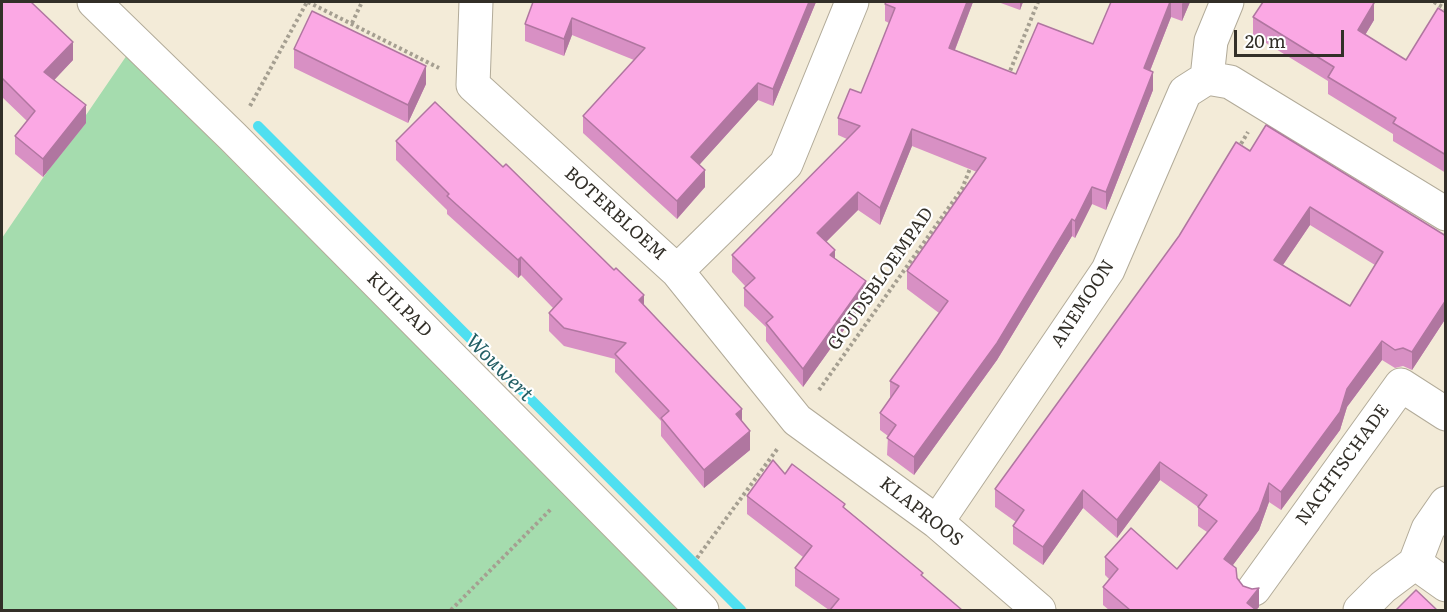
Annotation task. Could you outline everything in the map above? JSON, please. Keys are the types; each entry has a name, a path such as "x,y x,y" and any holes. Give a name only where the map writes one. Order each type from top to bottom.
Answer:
{"street":[{"name":"KUILPAD","path":"94,2 233,137 702,610"},
{"path":"473,85 476,2"},
{"path":"677,271 786,164 852,2"},
{"path":"1227,2 1211,41 1207,78 1230,82 1446,214"},
{"name":"ANEMOON","path":"937,522 1108,270 1185,92 1207,78"},
{"name":"BOTERBLOEM","path":"473,85 677,271 797,420"},
{"name":"NACHTSCHADE","path":"1254,590 1401,385 1446,414"},
{"name":"KLAPROOS","path":"797,420 937,522 1039,610"},
{"path":"1360,610 1383,587 1414,563 1428,529 1446,503"},
{"path":"1414,563 1446,585"}],"path":[{"path":"233,137 307,2 473,85"},
{"path":"352,23 362,2"},
{"path":"1006,79 1038,2"},
{"path":"1434,2 1446,9"},
{"path":"1235,153 1265,103"},
{"name":"GOUDSBLOEMPAD","path":"706,549 962,189 975,156"},
{"path":"452,610 575,484"}],"green space":[{"path":"127,55 628,558 683,610 2,610 2,238"}],"building":[{"path":"2,2 31,2 73,42 44,72 86,105 43,159 15,136 35,111 2,78"},
{"path":"533,2 809,2 773,89 758,83 691,157 705,170 677,201 583,116 645,48 572,18 564,39 525,24"},
{"path":"886,2 967,2 949,48 1016,74 1038,23 1093,44 1111,2 1170,2 1144,68 1153,72 1106,192 1092,187 1075,221 1072,219 997,343 914,457 887,438 896,425 880,413 899,386 890,381 948,301 907,271 986,158 912,129 880,208 858,192 817,233 835,250 830,255 866,281 803,369 766,323 773,317 744,288 755,278 732,255 860,126 838,118 850,89 861,93 895,8 885,4"},
{"path":"1263,2 1372,2 1374,3 1358,30 1406,60 1438,8 1446,13 1446,155 1393,123 1396,118 1328,77 1334,67 1253,17"},
{"path":"312,11 426,66 408,105 294,49"},
{"path":"435,102 503,167 506,164 614,270 616,268 644,295 639,300 742,409 736,414 750,431 704,470 661,418 669,411 615,354 626,343 564,328 549,313 562,299 521,257 518,260 447,196 449,194 396,141"},
{"path":"1266,125 1446,236 1446,300 1412,352 1403,348 1395,350 1382,341 1347,389 1340,412 1281,492 1269,483 1259,511 1224,559 1236,568 1237,578 1243,586 1252,589 1259,588 1247,603 1256,610 1130,610 1103,587 1118,569 1105,557 1131,528 1177,569 1217,521 1198,507 1207,495 1160,462 1117,520 1083,490 1043,547 1013,526 1024,510 995,489 1179,236 1236,142 1250,151","holes":["1310,207 1383,252 1350,306 1274,260"]},
{"path":"773,460 785,474 792,464 845,504 843,507 923,573 921,575 962,610 830,610 839,599 795,568 812,546 747,496"},
{"path":"1416,590 1437,610 1396,610"}],"waterway":[{"name":"Wouwert","path":"258,126 741,610"}]}
